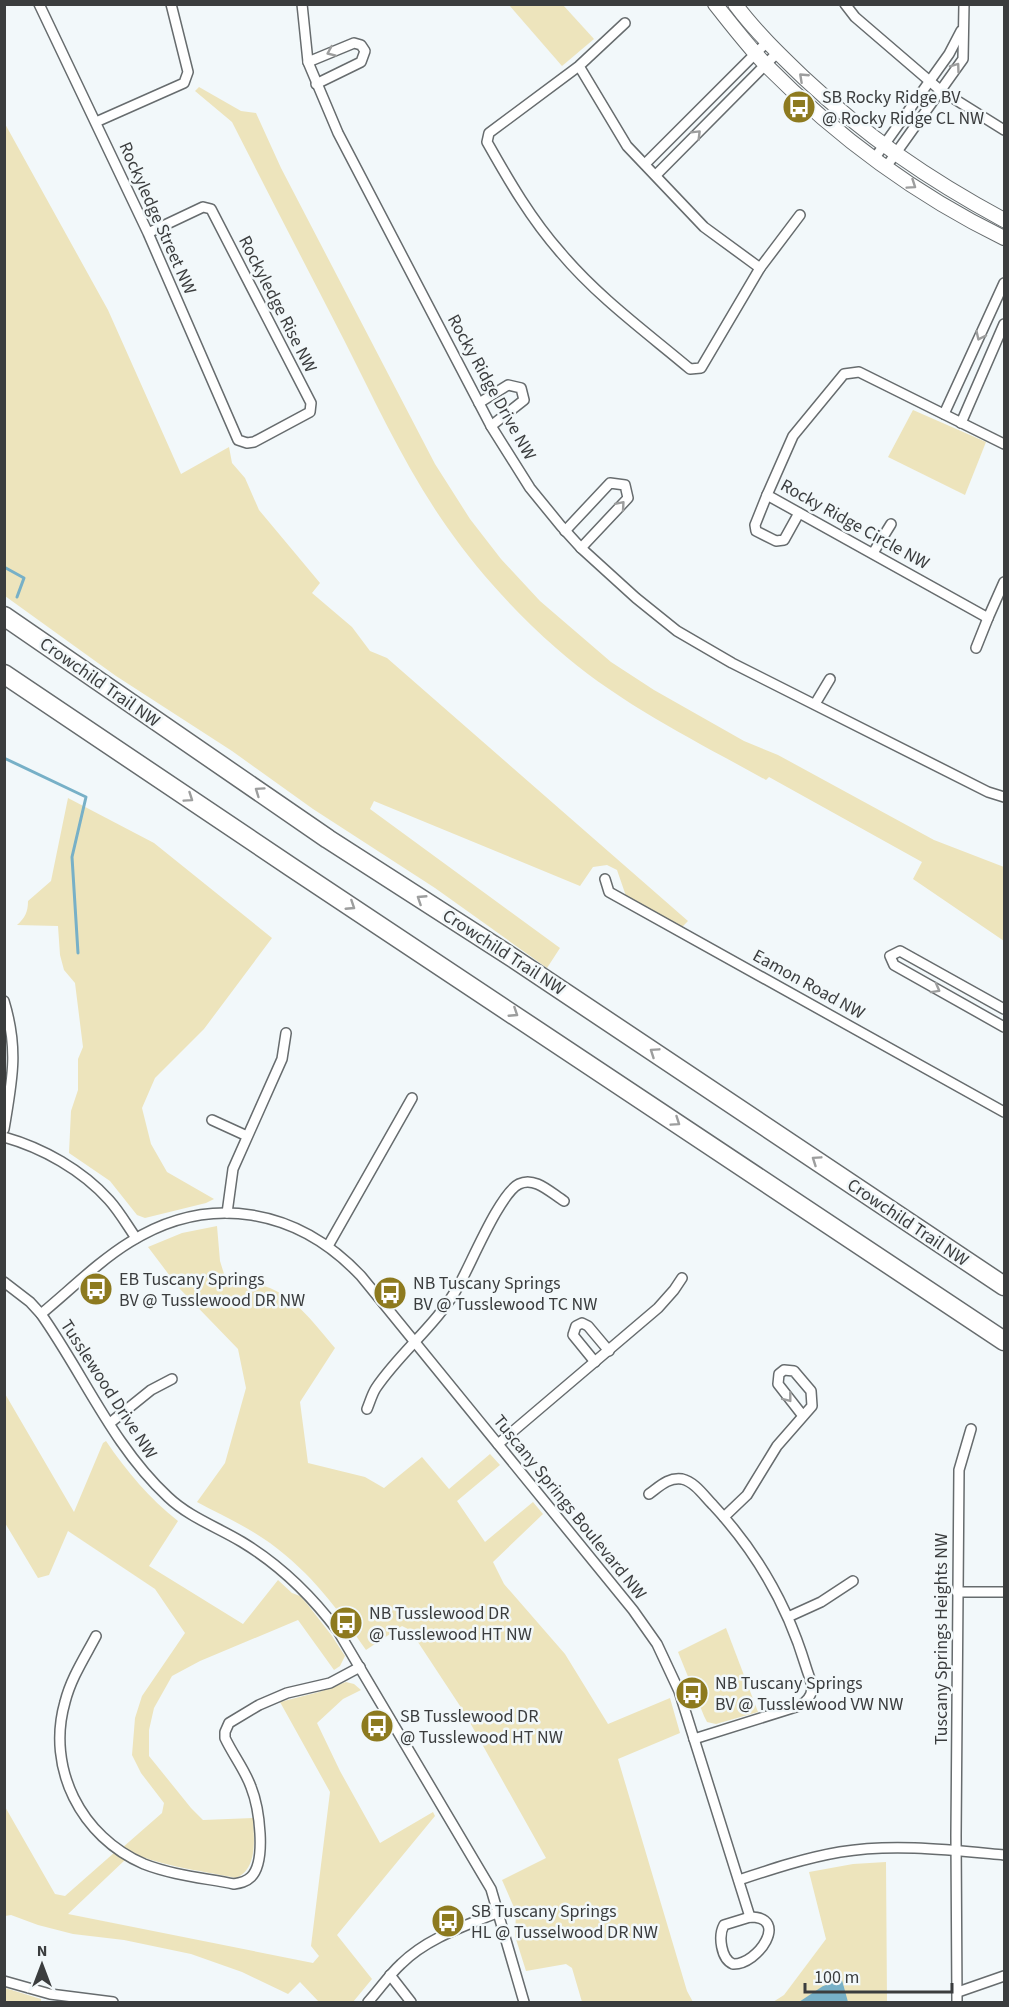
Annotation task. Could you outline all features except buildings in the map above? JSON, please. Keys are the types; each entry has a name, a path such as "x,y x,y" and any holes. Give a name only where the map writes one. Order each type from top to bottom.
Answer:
{"highway":[{"name":"Crowchild Trail NW","path":"4,616 328,838 513,958 1005,1286"},
{"path":"4,674 1005,1341"},
{"path":"4,687 119,759 140,766"}],"street":[{"name":"Rockyledge Street NW","path":"39,4 148,233 238,440 247,443"},
{"path":"96,122 184,83 188,72 171,4"},
{"name":"Rocky Ridge Drive NW","path":"302,4 308,62 316,84 364,184 491,426 530,488 565,531 636,598 677,631 732,663 988,792 1005,797"},
{"path":"714,4 755,54 803,101 874,159 942,205 1005,238"},
{"path":"735,4 778,52 833,105 883,145 957,194 1005,219"},
{"path":"845,4 855,17 940,90 1005,130"},
{"path":"886,166 963,59 964,4"},
{"path":"625,23 579,66 489,133 487,142 520,200 561,253 604,297 690,369 701,368 760,268 800,215"},
{"path":"874,159 950,54 964,26"},
{"path":"645,164 768,41"},
{"path":"308,62 354,43 361,45 365,51 361,62 316,84"},
{"path":"656,175 778,52"},
{"path":"579,66 627,146 704,227 760,268"},
{"name":"Rockyledge Rise NW","path":"148,233 203,207 211,209 311,403 309,412 254,442 247,443"},
{"path":"944,414 1005,283"},
{"path":"961,423 1005,324"},
{"name":"Rocky Ridge Circle NW","path":"988,618 767,495 793,436 844,374 859,372 1005,444"},
{"path":"479,403 508,385 521,388 524,400 491,426"},
{"path":"565,531 610,483 625,485 628,498 581,548"},
{"path":"767,495 754,525 756,531 776,541 784,540 799,513"},
{"path":"873,553 891,524"},
{"path":"976,648 1005,582"},
{"path":"815,704 830,679"},
{"name":"Eamon Road NW","path":"605,879 609,892 1005,1112"},
{"path":"1005,1009 900,951 890,956 894,965 1005,1027"},
{"path":"4,1001 12,1028 15,1063 4,1129"},
{"path":"227,1213 233,1169 282,1059 286,1033"},
{"path":"328,1246 412,1098"},
{"path":"212,1120 247,1136"},
{"path":"4,1137 46,1154 83,1176 110,1201 136,1238"},
{"path":"367,1409 376,1389 451,1300 483,1236 513,1188 521,1182 533,1182 564,1201"},
{"name":"Tuscany Springs Boulevard NW","path":"41,1314 115,1252 136,1238 167,1223 184,1218 227,1213 262,1216 285,1223 328,1246 361,1276 646,1627 670,1670 750,1917"},
{"path":"498,1444 667,1300 682,1278"},
{"name":"Tusslewood Drive NW","path":"4,1282 30,1302 41,1314 138,1466 171,1500 257,1551 310,1596 338,1630 491,1889 524,2002"},
{"path":"595,1362 573,1335 576,1326 582,1323 588,1326 609,1351"},
{"path":"724,1517 747,1495 773,1450 812,1406 811,1391 795,1371 784,1370 779,1374 778,1384 802,1416"},
{"path":"110,1423 151,1390 172,1379"},
{"name":"Tuscany Springs Heights NW","path":"957,2002 959,1470 971,1429"},
{"path":"649,1494 664,1482 682,1479 696,1487 724,1517 762,1569 788,1617 812,1686 808,1700 799,1706 694,1739"},
{"path":"788,1617 821,1602 853,1581"},
{"path":"957,1592 1005,1592"},
{"path":"96,1636 70,1685 60,1722 63,1768 76,1802 96,1831 128,1856 160,1869 234,1884 246,1881 255,1871 258,1863 260,1830 252,1789 225,1738 229,1723 268,1700 286,1693 330,1683 360,1667"},
{"path":"739,1880 807,1859 842,1852 890,1849 1005,1855"},
{"path":"368,2002 400,1964 422,1947 439,1937 499,1912"},
{"path":"750,1917 765,1920 770,1926 769,1933 754,1957 746,1962 733,1964 726,1959 721,1931 724,1925 750,1917"},
{"path":"390,1975 411,2002"},
{"path":"958,1992 1005,1976"},
{"path":"4,1981 50,1994 113,2002"}],"shaded area":[{"path":"509,5 563,5 594,39 562,66"},
{"path":"199,87 241,111 256,113 281,168 435,464 470,519 501,559 540,601 611,662 654,690 744,741 778,755 934,840 1004,867 1004,941 913,879 922,862 769,777 766,780 631,703 580,668 512,605 459,543 418,482 232,122 195,91"},
{"path":"4,122 108,310 181,474 229,447 232,463 245,478 259,510 320,583 312,593 352,627 370,651 387,658 688,921 682,927 626,896 617,870 607,865 593,867 580,886 374,801 370,809 560,948 547,968 435,888 116,676 5,596"},
{"path":"913,410 986,442 965,495 888,457"},
{"path":"68,798 154,843 272,938 204,1029 155,1078 142,1108 151,1144 167,1172 214,1199 206,1203 145,1218 137,1215 110,1181 69,1153 71,1111 78,1090 78,1059 83,1047 75,983 64,970 60,955 58,926 17,925 26,914 28,901 51,881"},
{"path":"217,1226 220,1261 225,1277 270,1288 280,1293 306,1314 335,1348 300,1402 308,1463 365,1477 384,1488 422,1457 449,1489 490,1454 500,1465 457,1501 485,1542 533,1502 543,1514 493,1562 504,1584 565,1654 608,1724 670,1698 680,1733 618,1759 687,1991 693,2002 582,2002 572,1968 566,1964 526,1971 515,1936 516,1912 502,1880 546,1858 464,1712 410,1630 402,1626 366,1650 323,1592 299,1567 253,1532 197,1502 225,1463 246,1388 238,1349 179,1288 148,1247 182,1233"},
{"path":"4,1392 74,1512 103,1443 106,1441 139,1484 178,1521 149,1566 243,1624 278,1580 308,1605 345,1656 340,1666 334,1670 298,1620 200,1661 172,1676 154,1708 149,1730 149,1756 191,1808 203,1820 253,1818 254,1843 251,1860 243,1874 236,1878 163,1863 122,1848 162,1813 164,1803 141,1773 132,1755 135,1718 142,1696 185,1633 155,1589 68,1531 49,1575 38,1578 5,1523"},
{"path":"726,1628 758,1712 716,1724 707,1722 678,1652"},
{"path":"346,1682 354,1684 361,1690 343,1699 317,1723 340,1771 380,1843 433,1812 435,1816 337,1935 372,1979 353,2002 319,2002 300,1982 288,1994 242,1972 191,1954 124,1940 73,1934 11,1915 5,1916 4,1805 55,1894 65,1896 115,1852 126,1859 68,1914 313,1963 319,1956 311,1946 330,1792 280,1702"},
{"path":"886,1862 887,2002 773,2002 784,1995 826,1939 809,1872 853,1864"},
{"path":"5,1988 41,1999 41,2002 5,2002"}],"water":[{"path":"842,1980 848,2002 799,2002 823,1986"}],"waterway":[{"path":"4,567 24,578 17,597"},
{"path":"4,758 86,797 72,857 78,953"}],"place":[{"name":"SB Rocky Ridge BV @ Rocky Ridge CL NW","path":"799,107"},
{"name":"EB Tuscany Springs BV @ Tusslewood DR NW","path":"96,1289"},
{"name":"NB Tuscany Springs BV @ Tusslewood TC NW","path":"390,1293"},
{"name":"NB Tusslewood DR @ Tusslewood HT NW","path":"346,1623"},
{"name":"NB Tuscany Springs BV @ Tusslewood VW NW","path":"692,1693"},
{"name":"SB Tusslewood DR @ Tusslewood HT NW","path":"377,1726"},
{"name":"SB Tuscany Springs HL @ Tusselwood DR NW","path":"448,1921"}]}
